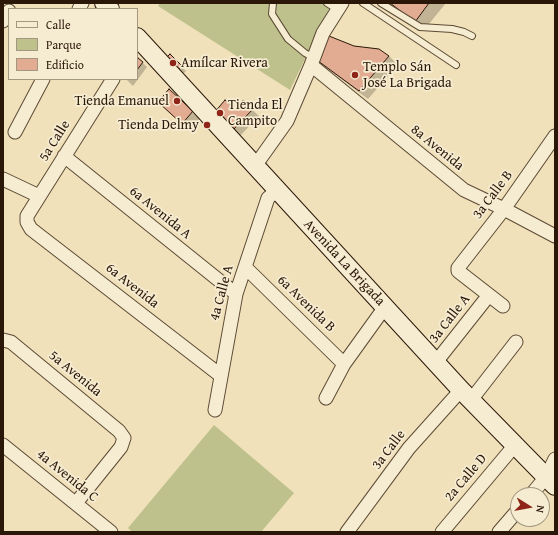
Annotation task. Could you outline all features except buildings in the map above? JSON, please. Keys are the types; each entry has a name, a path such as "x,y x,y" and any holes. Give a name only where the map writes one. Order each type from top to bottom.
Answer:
{"main road":[{"name":"Avenida La Brigada","path":"138,39 466,395 551,482"}],"street":[{"path":"255,166 287,120 336,5"},
{"name":"8a Avenida","path":"313,61 464,190 555,236"},
{"path":"15,132 42,80"},
{"name":"5a Calle","path":"27,222 27,216 39,196 113,80"},
{"name":"3a Calle B","path":"489,295 458,271 458,268 504,209 555,136"},
{"name":"6a Avenida A","path":"64,156 236,294"},
{"path":"3,179 39,196"},
{"name":"4a Calle A","path":"215,410 220,375 236,294 268,198 277,190"},
{"name":"6a Avenida","path":"27,222 31,229 220,375"},
{"name":"6a Avenida B","path":"245,267 344,364"},
{"path":"489,295 503,306"},
{"name":"3a Calle A","path":"436,362 489,295"},
{"path":"326,398 344,364 384,307"},
{"name":"5a Avenida","path":"3,340 12,342 119,431 124,438 121,446 76,503"},
{"name":"3a Calle","path":"347,532 409,448 466,395 516,342"},
{"name":"4a Avenida C","path":"3,445 111,532"},
{"name":"2a Calle D","path":"442,532 515,445"},
{"path":"551,482 555,459"},
{"path":"499,532 510,519"}],"lane":[{"path":"273,3 272,14 288,39 313,61"},
{"path":"363,3 456,65"},
{"path":"381,3 420,27 452,29 472,36"}],"green space":[{"path":"160,3 332,3 290,90 158,6"},
{"path":"214,425 294,493 261,532 132,532 128,528"}],"place":[{"name":"Amílcar Rivera","path":"173,63"},
{"name":"Templo Sán José La Brigada","path":"355,75"},
{"name":"Tienda Emanuel","path":"177,101"},
{"name":"Tienda El Campito","path":"220,113"},
{"name":"Tienda Delmy","path":"207,125"}]}
